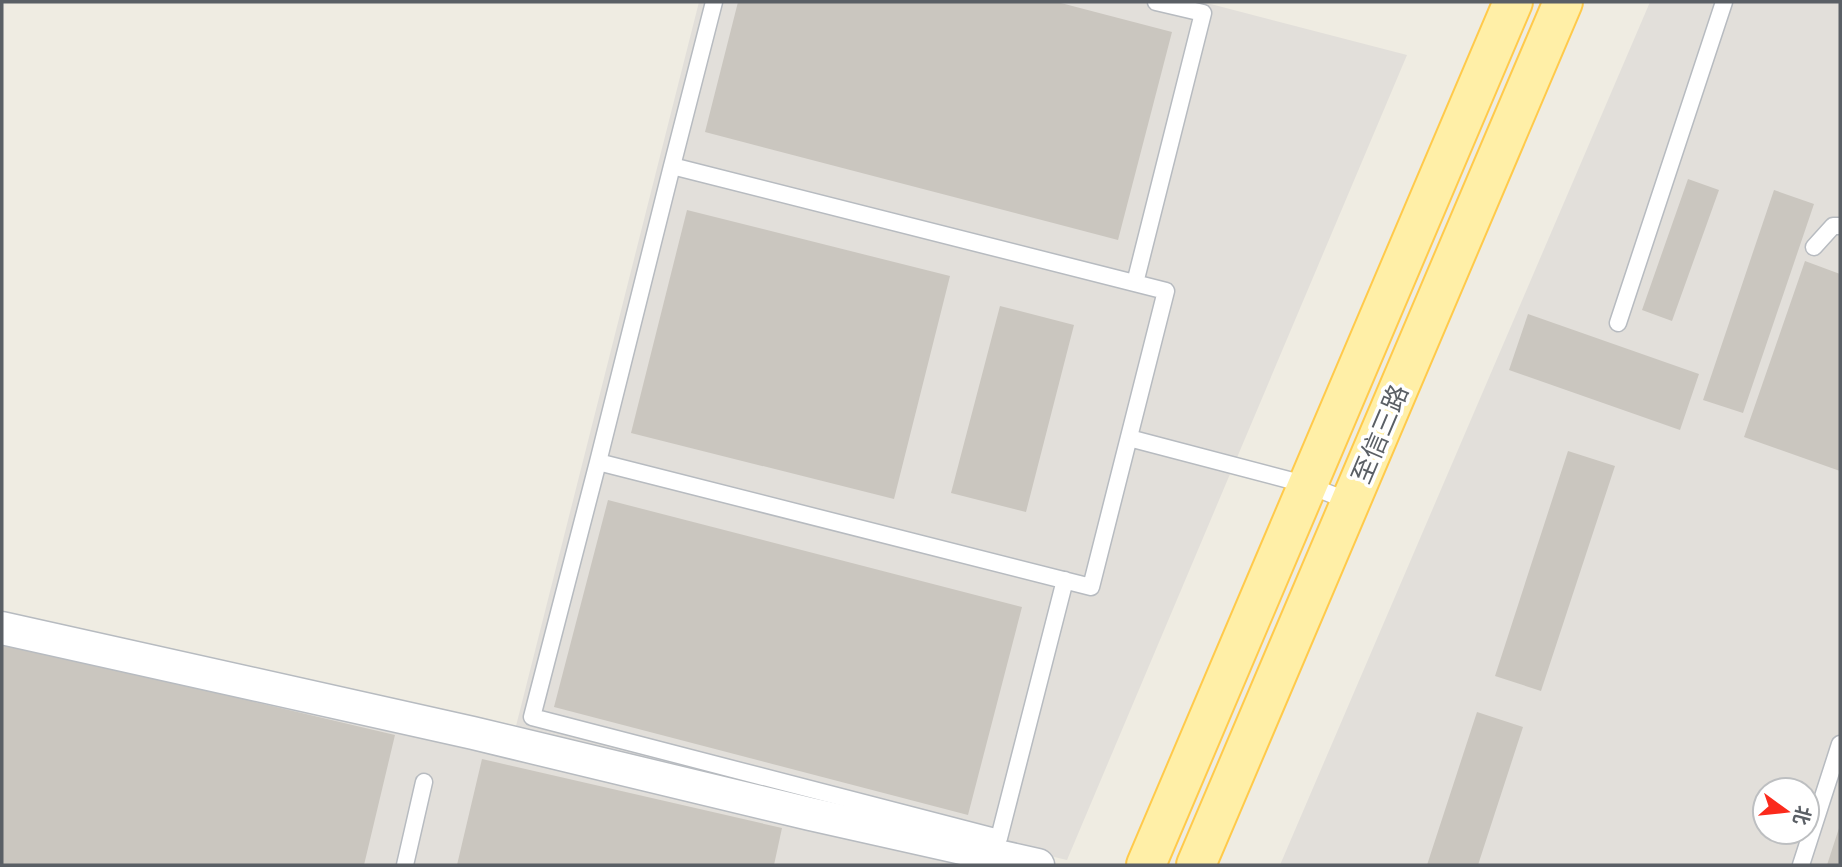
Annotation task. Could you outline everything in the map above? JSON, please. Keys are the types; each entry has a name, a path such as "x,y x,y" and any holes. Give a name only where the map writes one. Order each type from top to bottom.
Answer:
{"main road":[{"name":"至信三路","path":"1146,865 1513,2"},
{"name":"至信三路","path":"1196,865 1563,2"}],"street":[{"path":"2,628 473,733 810,814 1038,865"}],"lane":[{"path":"714,2 531,717 999,838 1065,580"},
{"path":"1135,283 1203,13 1156,2"},
{"path":"1618,324 1724,2"},
{"path":"598,462 1091,587 1129,438 1166,291 673,166"},
{"path":"1814,247 1833,226 1840,226"},
{"path":"1129,438 1308,485 1351,502"},
{"path":"1801,865 1840,744"},
{"path":"405,865 424,782"}],"shaded area":[{"path":"699,2 1203,2 1407,55 1067,860 515,730"},
{"path":"1650,2 1840,2 1840,865 1280,865"},
{"path":"2,641 970,865 2,865"}],"building":[{"path":"738,2 1057,2 1172,32 1118,240 705,132"},
{"path":"1688,179 1719,190 1672,321 1642,310"},
{"path":"1774,190 1814,204 1743,413 1703,400"},
{"path":"687,210 950,276 894,499 631,433"},
{"path":"1805,261 1840,274 1840,471 1744,437"},
{"path":"1000,306 1074,325 1026,512 951,493"},
{"path":"1528,314 1699,374 1680,430 1509,370"},
{"path":"1568,451 1615,466 1541,691 1495,676"},
{"path":"608,500 1022,607 968,815 554,707"},
{"path":"2,642 395,735 364,865 2,865"},
{"path":"1477,712 1523,727 1478,865 1427,865"},
{"path":"482,759 782,828 774,865 457,865"},
{"path":"1840,825 1840,865 1827,865"}]}
